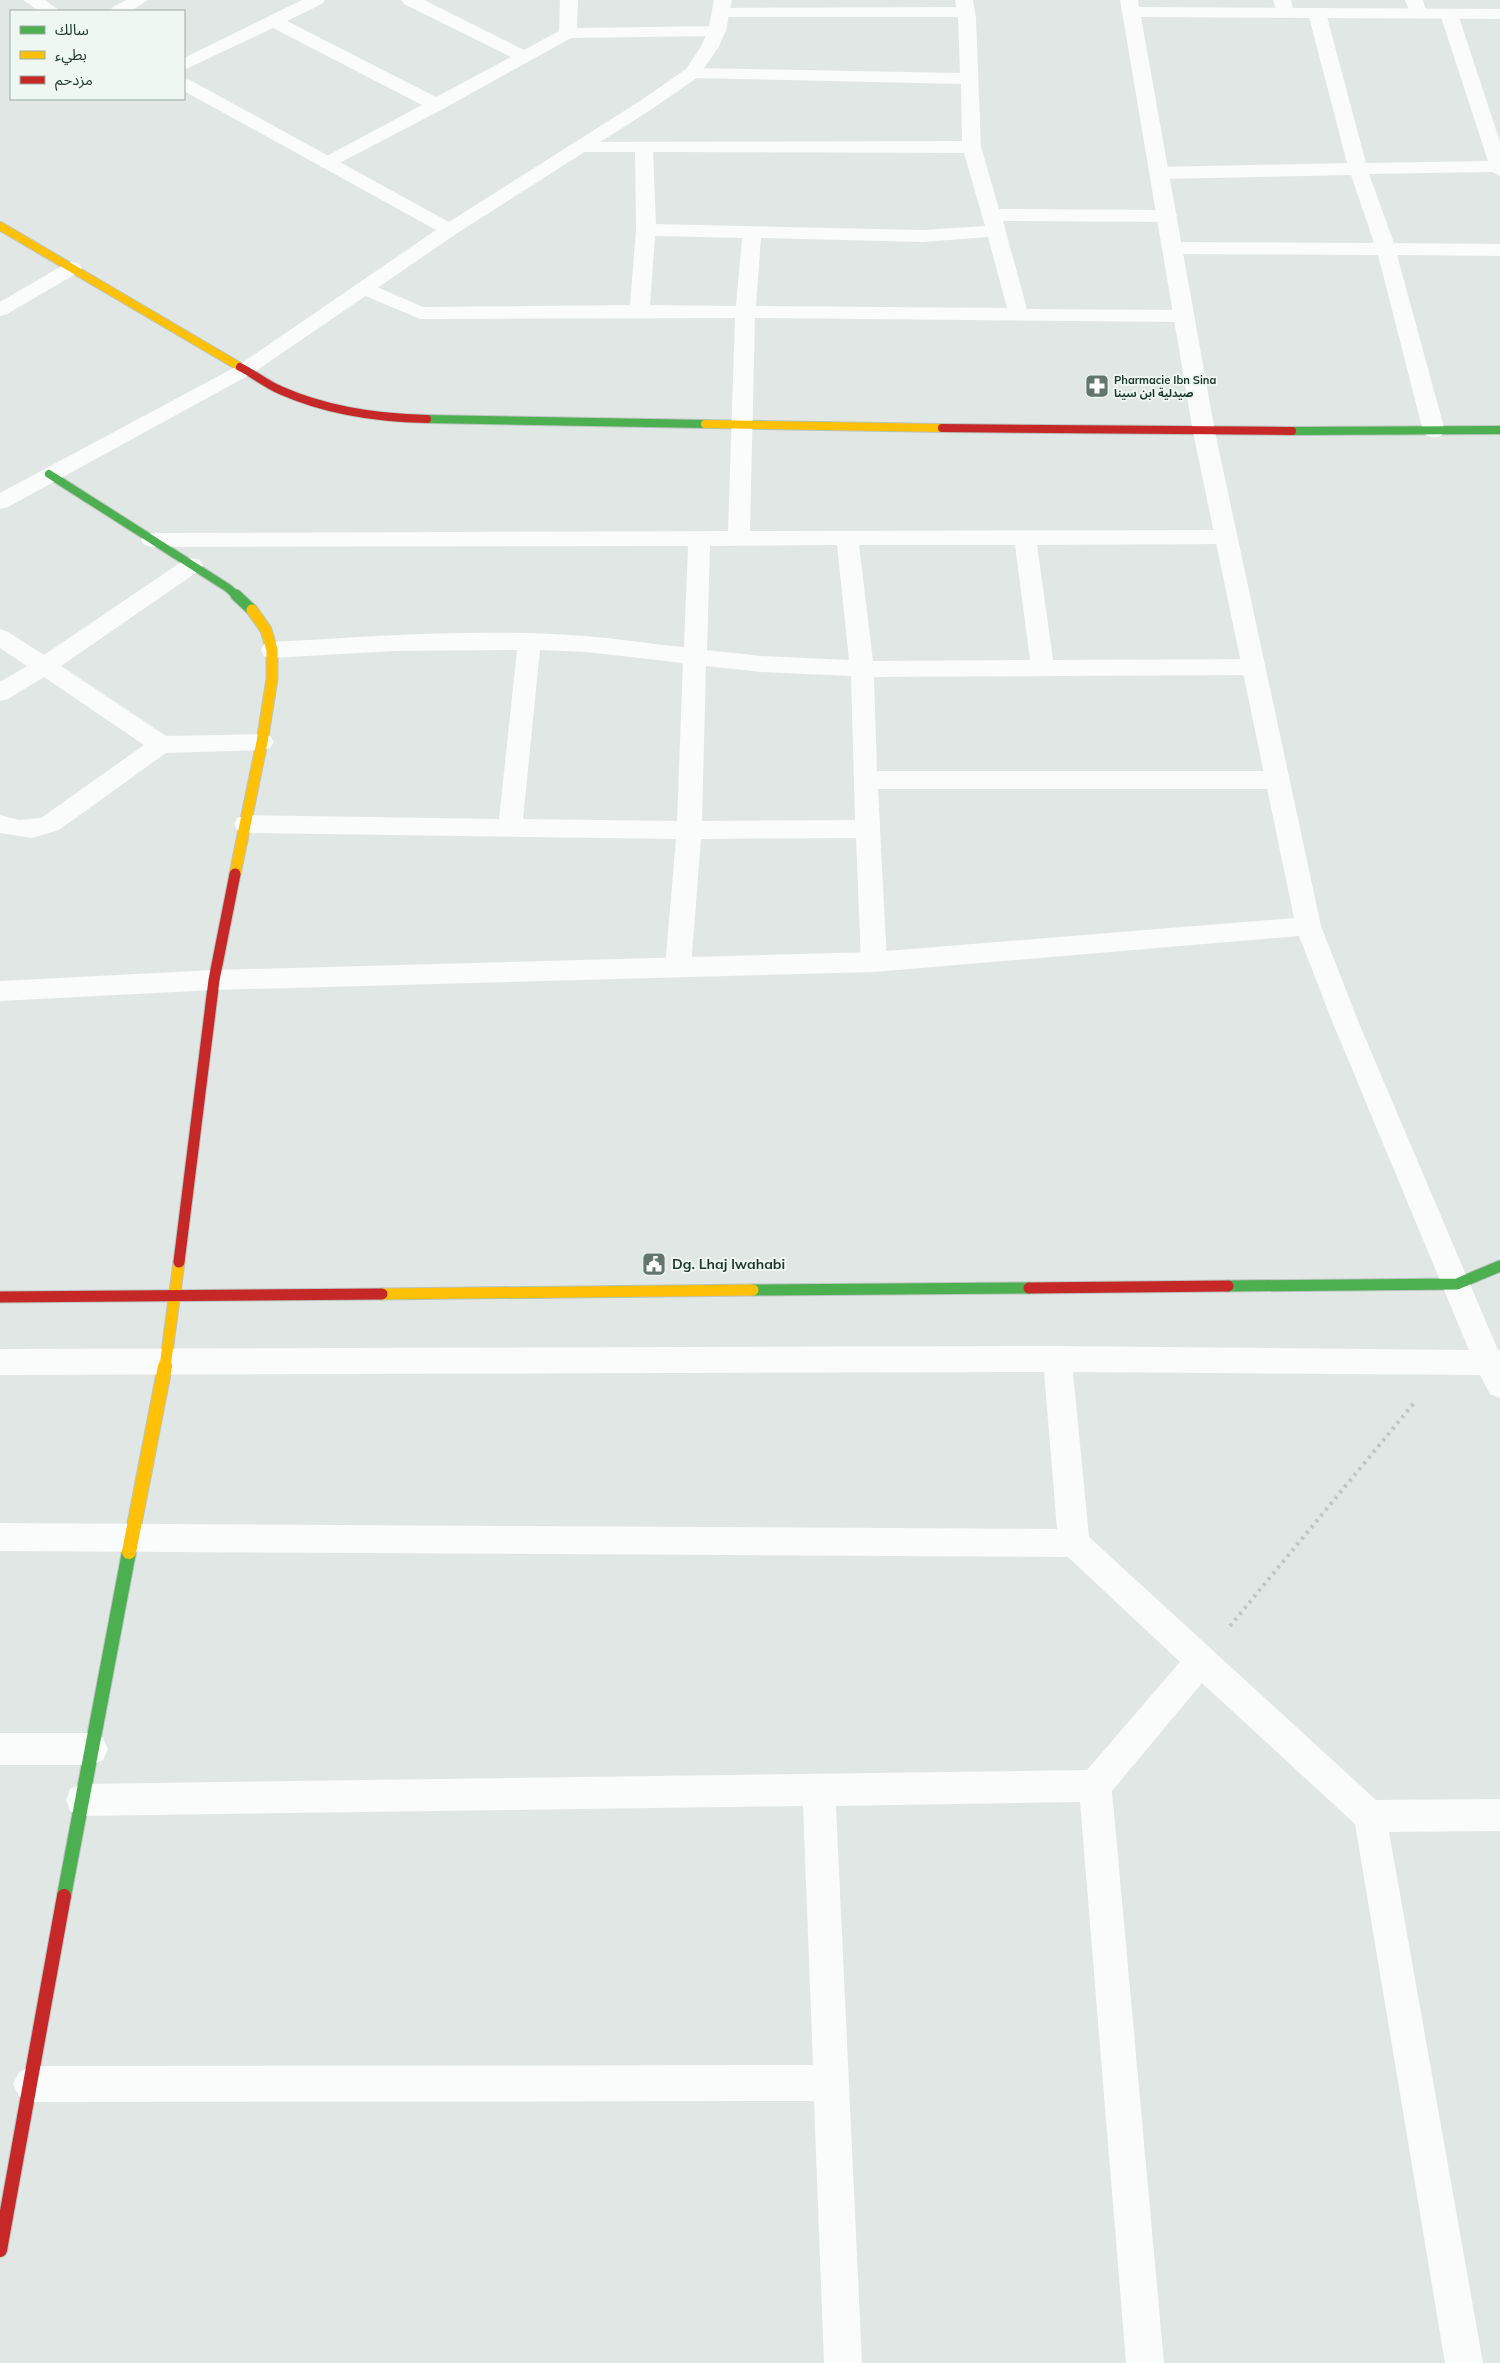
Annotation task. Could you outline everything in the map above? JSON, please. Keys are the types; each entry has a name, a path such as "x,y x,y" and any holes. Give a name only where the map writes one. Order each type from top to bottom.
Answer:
{"street":[{"path":"32,0 49,10"},
{"path":"121,10 139,0"},
{"path":"185,65 316,0"},
{"path":"410,0 456,15 525,57"},
{"path":"568,33 569,0"},
{"path":"328,163 568,33 721,14 965,6 972,147 1019,315"},
{"path":"1496,1370 1457,1284 1345,1021 1308,926 1204,432 1131,6 1284,7 1317,13 1416,7 1449,14 1500,14"},
{"path":"1317,13 1358,169 1386,249 1434,431"},
{"path":"0,502 246,369 449,230 692,73 709,48 721,14"},
{"path":"1159,173 1500,168 1449,14"},
{"path":"273,21 437,105"},
{"path":"692,73 969,80"},
{"path":"185,85 449,230"},
{"path":"581,146 972,147"},
{"path":"640,311 646,230 644,146"},
{"path":"646,230 924,236 994,223 1167,216"},
{"path":"0,226 280,390 343,412 400,419 742,425 1204,432 1500,430"},
{"path":"739,539 745,312 752,232"},
{"path":"1172,248 1500,250"},
{"path":"0,310 72,268"},
{"path":"363,288 420,313 444,314 640,311 1184,316"},
{"path":"0,2250 82,1800 166,1362 176,1297 214,980 262,742 272,679 272,650 266,630 254,612 228,588 49,474"},
{"path":"1025,537 1043,668"},
{"path":"152,540 1226,537"},
{"path":"847,538 862,669 865,780 874,962"},
{"path":"678,967 689,830 699,539"},
{"path":"0,693 45,666 192,565"},
{"path":"0,637 162,745"},
{"path":"272,650 395,644 529,642 586,644 694,658 761,664 862,669 1253,667"},
{"path":"510,827 529,642"},
{"path":"0,824 24,829 36,829 50,824 162,745 262,742"},
{"path":"865,780 1277,780"},
{"path":"246,824 689,830 868,829"},
{"path":"0,991 214,980 874,962 1308,926"},
{"path":"0,1297 176,1297 1457,1284 1500,1266"},
{"path":"0,1362 1057,1359 1448,1361 1496,1370"},
{"path":"1057,1359 1074,1543 1370,1816 1464,2363"},
{"path":"0,1537 1074,1543"},
{"path":"1145,2363 1094,1786 1201,1661"},
{"path":"0,1749 92,1749"},
{"path":"82,1800 1094,1786"},
{"path":"819,1789 843,2363"},
{"path":"1370,1816 1500,1815"},
{"path":"31,2084 830,2083"}],"path":[{"path":"1201,1661 1448,1361"}],"traffic: fast":[{"path":"427,419 705,424"},
{"path":"1292,431 1500,430"},
{"path":"49,474 228,588 252,610"},
{"path":"1228,1286 1457,1284 1500,1266"},
{"path":"753,1290 1029,1288"},
{"path":"64,1896 129,1552"}],"traffic: slow":[{"path":"0,226 240,367"},
{"path":"705,424 942,428"},
{"path":"235,874 262,742 272,679 272,650 266,630 252,610"},
{"path":"129,1552 166,1362 179,1262"},
{"path":"382,1294 753,1290"}],"traffic: jam":[{"path":"240,367 280,390 316,403 370,415 427,419"},
{"path":"942,428 1292,431"},
{"path":"179,1262 214,980 235,874"},
{"path":"1029,1288 1228,1286"},
{"path":"0,1297 382,1294"},
{"path":"0,2250 64,1896"}],"place":[{"name":"Pharmacie Ibn Sina صيدلية ابن سينا","path":"1097,386"},
{"name":"Dg. Lhaj lwahabi","path":"654,1264"}]}
